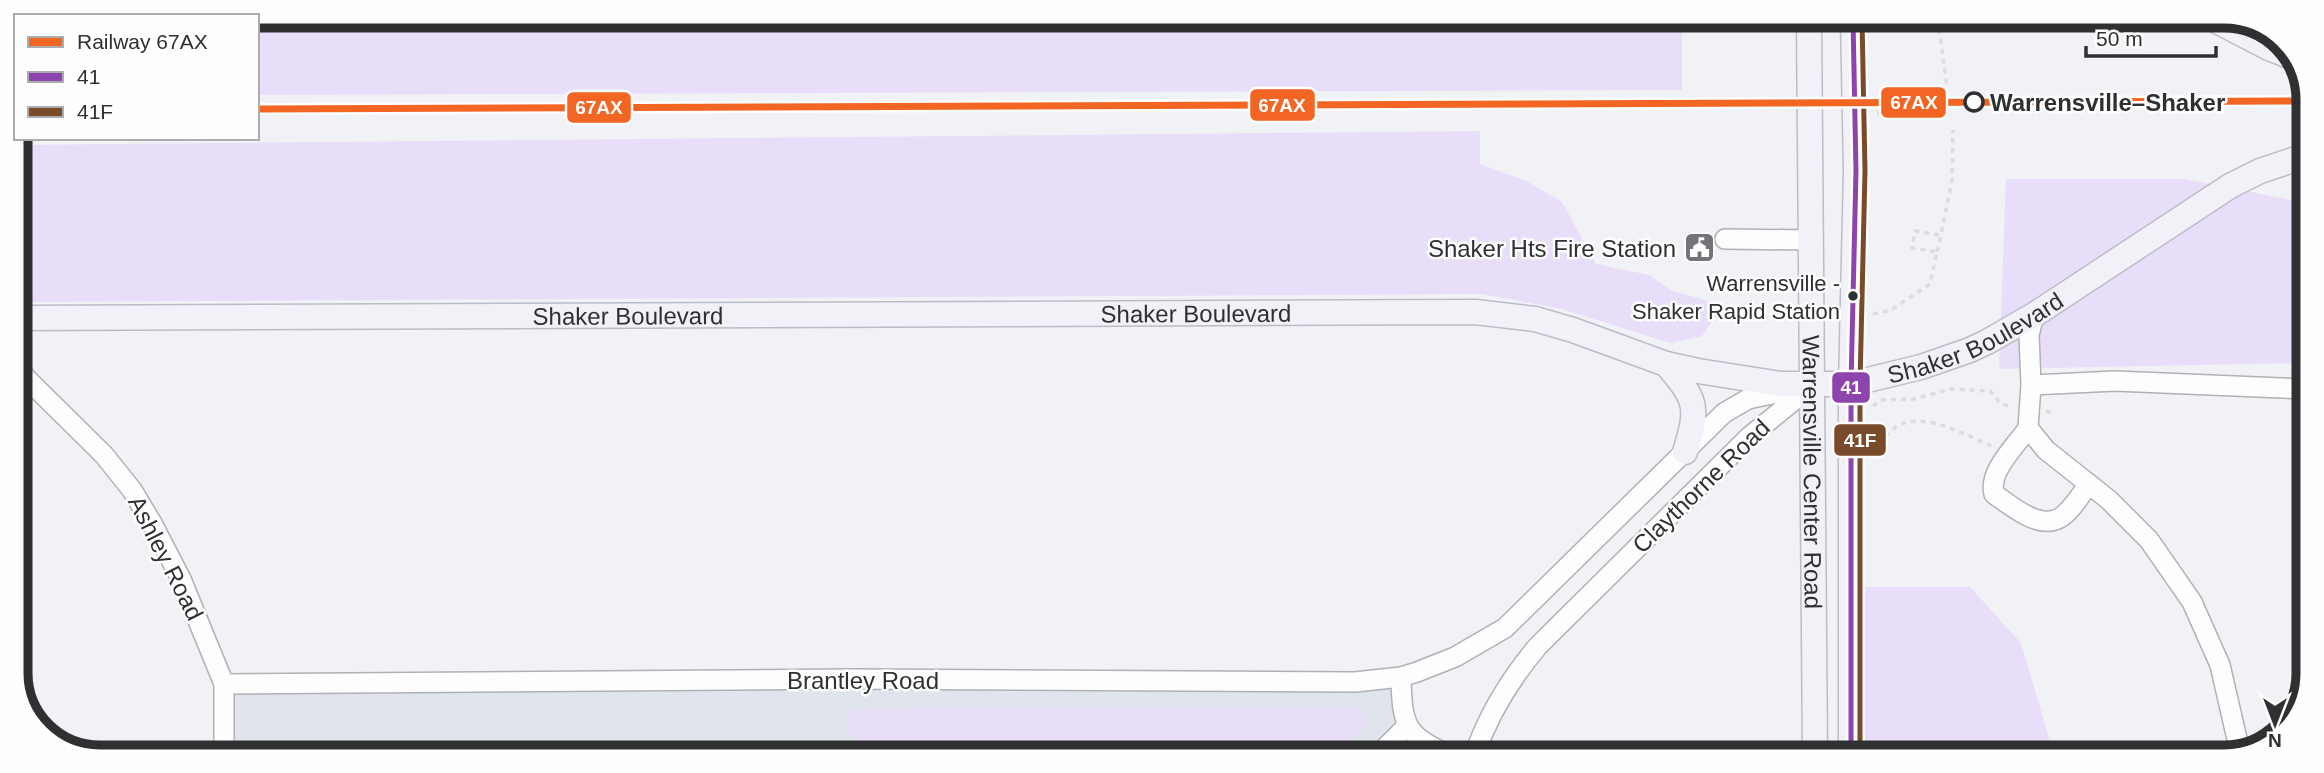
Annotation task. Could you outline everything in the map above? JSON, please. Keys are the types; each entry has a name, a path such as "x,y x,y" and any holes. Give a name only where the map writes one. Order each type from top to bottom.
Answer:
{"main road":[{"name":"Warrensville Center Road","path":"1809,28 1815,745"},
{"name":"Warrensville Center Road","path":"1851,745 1851,384 1857,171 1854,28"},
{"path":"2231,29 2277,51"},
{"name":"Shaker Boulevard","path":"28,318 1475,312 1519,316 1545,322 1666,364 1764,383 1813,386 1851,384 1921,367 1970,350 2034,315 2231,186 2260,171 2296,159"},
{"path":"1666,364 1686,387 1693,405 1693,425 1685,452"}],"street":[{"path":"1725,239 1811,240"},
{"path":"2034,315 2029,335 2031,385 2028,428 1994,475 1994,494 2025,514 2044,522 2057,520 2089,484"},
{"name":"Ashley Road","path":"28,380 104,455 132,490 153,525 181,579 223,684 224,745"},
{"path":"2031,385 2115,382 2296,388"},
{"name":"Claythorne Road","path":"1493,636 1517,618 1724,413 1738,404 1762,395 1813,386"},
{"name":"Claythorne Road","path":"1479,745 1507,687 1538,646 1749,437 1813,386"},
{"path":"2028,428 2046,450 2089,484 2149,540 2192,602 2220,665 2238,744"},
{"name":"Brantley Road","path":"223,684 851,679 1355,682 1401,677 1455,657 1493,636"},
{"path":"1401,677 1403,716 1407,726 1429,745"},
{"path":"1387,745 1407,726"}],"path":[{"path":"1939,28 1947,87"},
{"path":"2040,99 2040,118"},
{"path":"1879,100 1879,119"},
{"path":"1871,314 1891,310 1930,284 1952,180 1953,130"},
{"path":"1937,252 1912,248 1915,231 1941,235"},
{"path":"1873,406 1881,400 1913,399 1951,389 1990,391 2000,404"},
{"path":"1879,444 1898,425 1926,422 1940,425 2010,454"}],"shaded area":[{"path":"259,28 1682,28 1682,90 259,95"},
{"path":"1480,131 1480,164 1526,181 1562,202 1596,264 1649,275 1672,291 1724,305 1702,336 1670,343 1562,309 1482,294 28,302 28,145"},
{"path":"2006,179 2185,179 2296,201 2296,363 1999,369"},
{"path":"1851,587 1970,587 2021,643 2050,741 2050,745 1851,745"},
{"path":"1401,677 1403,716 1439,745 224,745 224,684"},
{"path":"1353,707 1362,714 1367,724 1343,745 870,745 847,733 846,719 854,709"}],"rail line":[{"name":"67AX","path":"259,109 2296,101"}],"transit line":[{"name":"41","path":"1851,745 1851,384 1856,171 1853,28"},
{"name":"41F","path":"1860,745 1860,384 1865,171 1862,28"}],"place":[{"name":"Warrensville–Shaker","path":"1974,102"},
{"name":"Shaker Hts Fire Station","path":"1699,248"},
{"name":"Warrensville - Shaker Rapid Station","path":"1853,296"}]}
